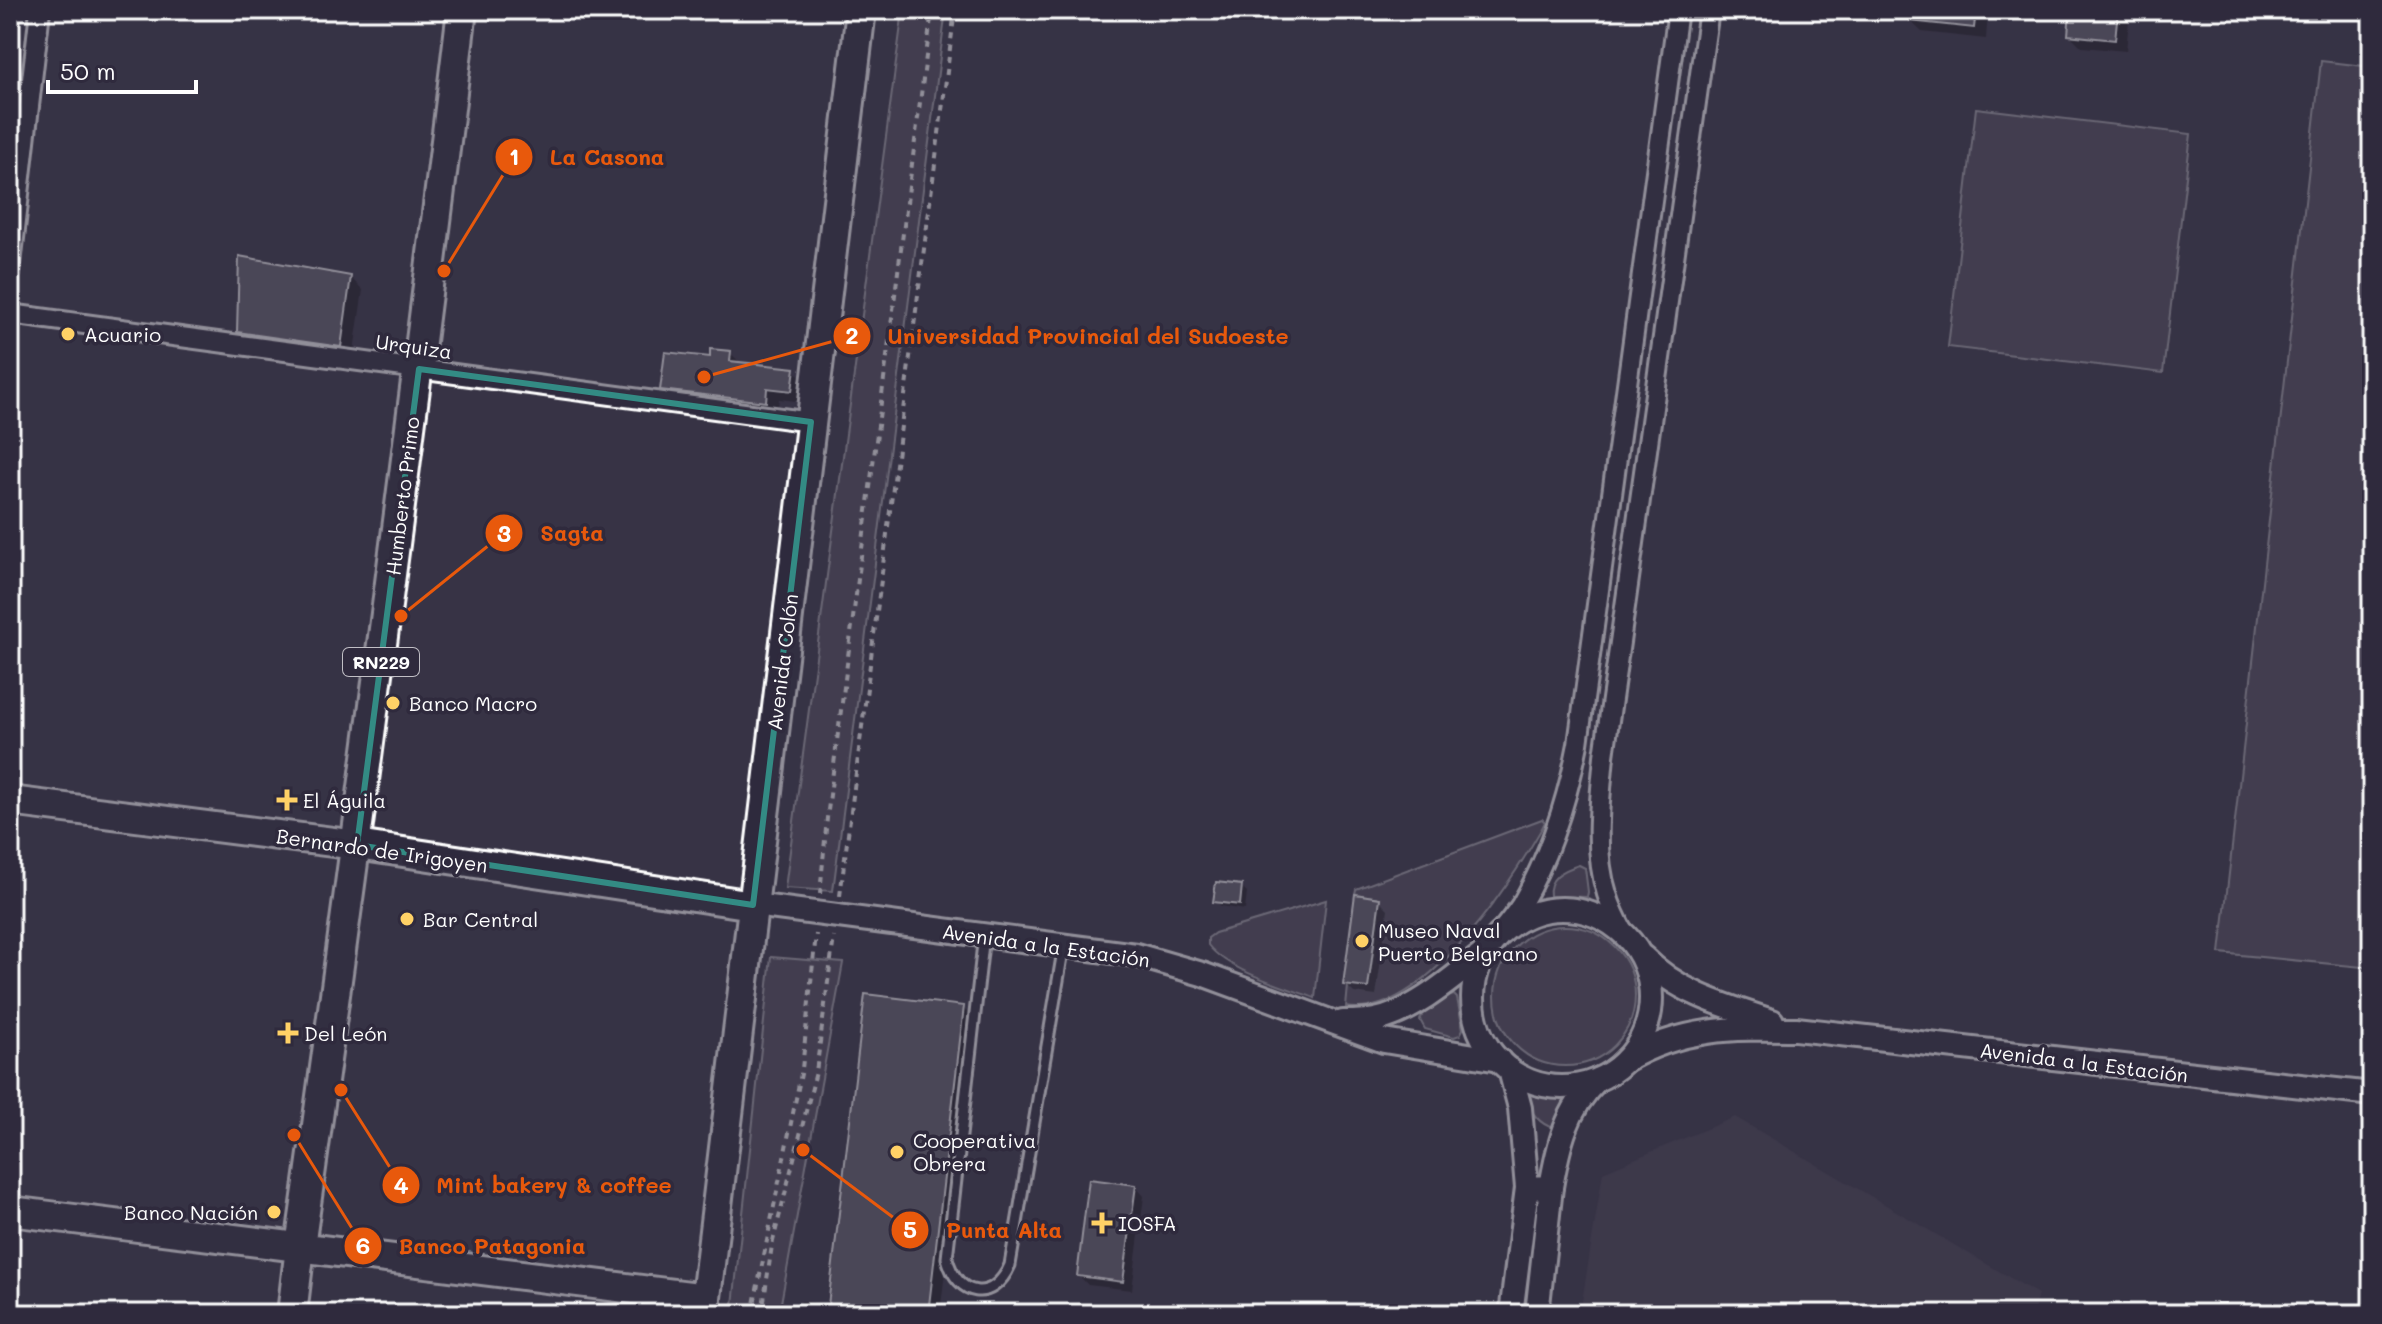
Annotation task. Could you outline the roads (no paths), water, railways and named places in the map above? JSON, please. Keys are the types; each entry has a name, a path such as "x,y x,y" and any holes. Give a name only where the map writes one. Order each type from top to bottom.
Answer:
{"main road":[{"name":"Humberto Primo","path":"292,1314 357,845 462,10"},
{"name":"Avenida Colón","path":"705,1306 861,10"},
{"name":"Bernardo de Irigoyen","path":"10,801 357,845 753,905"},
{"path":"10,1211 300,1247 705,1306"}],"street":[{"path":"10,273 40,10"},
{"path":"854,10 861,10"},
{"path":"1511,1314 1527,1188 1520,1108 1504,1065 1482,1035 1474,1008 1475,979 1490,946 1520,906 1547,852 1569,791 1578,744 1678,10"},
{"path":"1709,10 1604,756 1599,810 1600,855 1606,893 1625,935 1658,972 1699,996 1796,1029"},
{"name":"Urquiza","path":"10,314 811,422"},
{"name":"Avenida a la Estación","path":"753,905 1136,955 1202,974 1384,1041 1504,1065"},
{"path":"1330,1023 1377,1020 1394,1014 1437,989 1520,919 1553,909 1575,910 1597,916 1625,935"},
{"path":"1626,1060 1643,1037 1651,1009 1650,980 1640,953"},
{"path":"1504,1065 1537,1083 1582,1085 1613,1071 1651,1045 1694,1033 1741,1028 1796,1029"},
{"name":"Avenida a la Estación","path":"1796,1029 2372,1094"},
{"path":"1537,1314 1557,1152 1569,1119 1582,1096 1597,1080"},
{"path":"1527,1188 1551,1187"}],"lane":[{"path":"984,935 947,1258 957,1282 974,1291 996,1287 1010,1265 1064,945"}],"place":[{"name":"La Casona","path":"444,271"},
{"name":"Acuario","path":"68,334"},
{"name":"Universidad Provincial del Sudoeste","path":"704,377"},
{"name":"Sagta","path":"401,616"},
{"name":"Banco Macro","path":"393,703"},
{"name":"El Águila","path":"287,800"},
{"name":"Bar Central","path":"407,919"},
{"name":"Museo Naval Puerto Belgrano","path":"1362,941"},
{"name":"Del León","path":"288,1033"},
{"name":"Mint bakery & coffee","path":"341,1090"},
{"name":"Banco Patagonia","path":"294,1135"},
{"name":"Punta Alta","path":"803,1150"},
{"name":"Cooperativa Obrera","path":"897,1152"},
{"name":"Banco Nación","path":"274,1212"},
{"name":"IOSFA","path":"1102,1223"}]}
